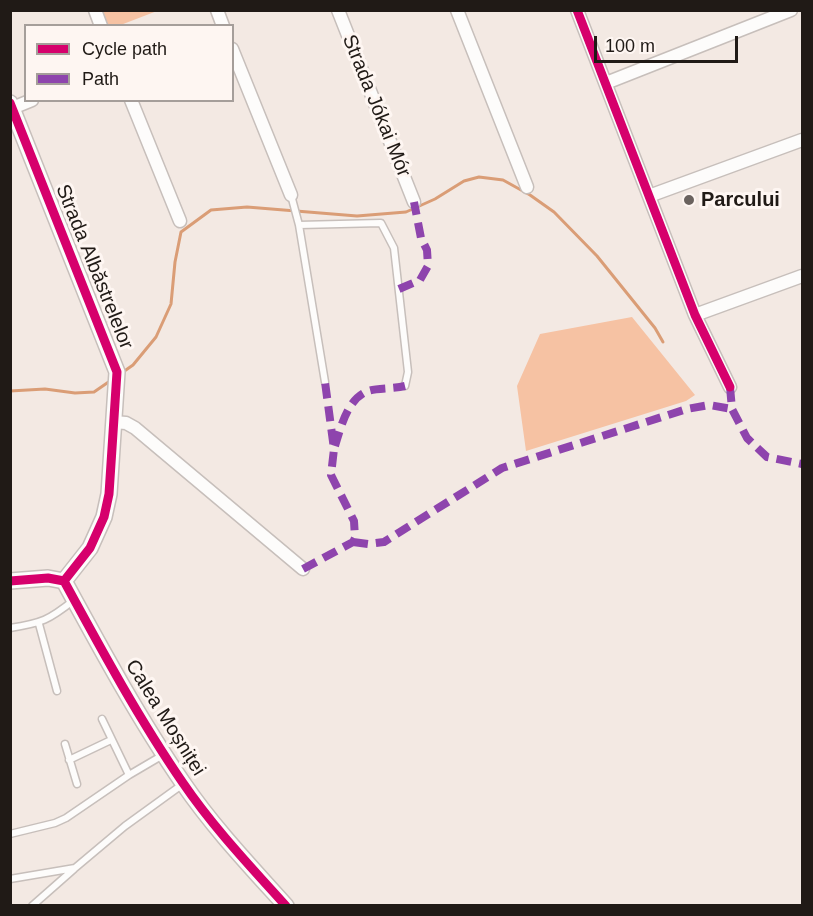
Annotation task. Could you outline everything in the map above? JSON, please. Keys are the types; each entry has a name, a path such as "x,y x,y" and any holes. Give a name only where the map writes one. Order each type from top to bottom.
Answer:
{"street":[{"name":"Strada Jókai Mór","path":"338,10 414,202"},
{"path":"457,10 527,187"},
{"path":"577,10 694,315 730,387"},
{"path":"606,83 791,10"},
{"path":"234,54 291,195"},
{"path":"11,107 26,102"},
{"path":"133,102 180,221"},
{"name":"Strada Albăstrelelor","path":"11,107 117,372 109,494 104,517 90,548 64,581"},
{"path":"649,196 802,140"},
{"path":"694,315 802,276"},
{"path":"113,422 126,423 135,428 303,569"},
{"path":"10,580 48,578 64,581"},
{"name":"Calea Moșniței","path":"64,581 183,784 239,855 286,906"}],"lane":[{"path":"291,195 299,225 325,382"},
{"path":"299,225 381,223 394,248 408,372 405,386"},
{"path":"10,628 39,624 75,600"},
{"path":"39,624 57,691"},
{"path":"102,719 129,775"},
{"path":"69,760 111,740"},
{"path":"65,744 77,784"},
{"path":"10,834 66,818 164,754"},
{"path":"32,906 125,826 183,784"},
{"path":"10,879 75,868"}],"shaded area":[{"path":"98,11 157,11 123,24 104,24"},
{"path":"632,317 695,395 686,401 526,451 517,386 540,334"}],"waterway":[{"path":"123,372 133,365 156,337 171,304 175,262 181,232 211,210 247,207 357,216 406,212 435,199 464,181 479,177 503,180 554,212 597,256 655,328 663,342"},
{"path":"10,391 45,389 75,393 94,392 110,381"}],"marked path":[{"path":"399,289 420,280 428,266 427,250 421,238 414,202"},
{"path":"303,569 353,542 355,538 354,521 331,475 334,449 325,382"},
{"path":"335,446 346,414 355,400 371,390 405,386"},
{"path":"730,387 732,409 747,438 767,457 802,464"},
{"path":"353,542 368,544 384,542 502,468 687,409 709,405 732,409"}],"cycle path":[{"path":"577,10 695,315 730,387"},
{"path":"10,103 117,372 109,494 104,517 90,548 64,581"},
{"path":"10,581 48,578 64,581 136,709 183,783 219,831 286,906"}],"place":[{"name":"Parcului","path":"689,200"}]}
